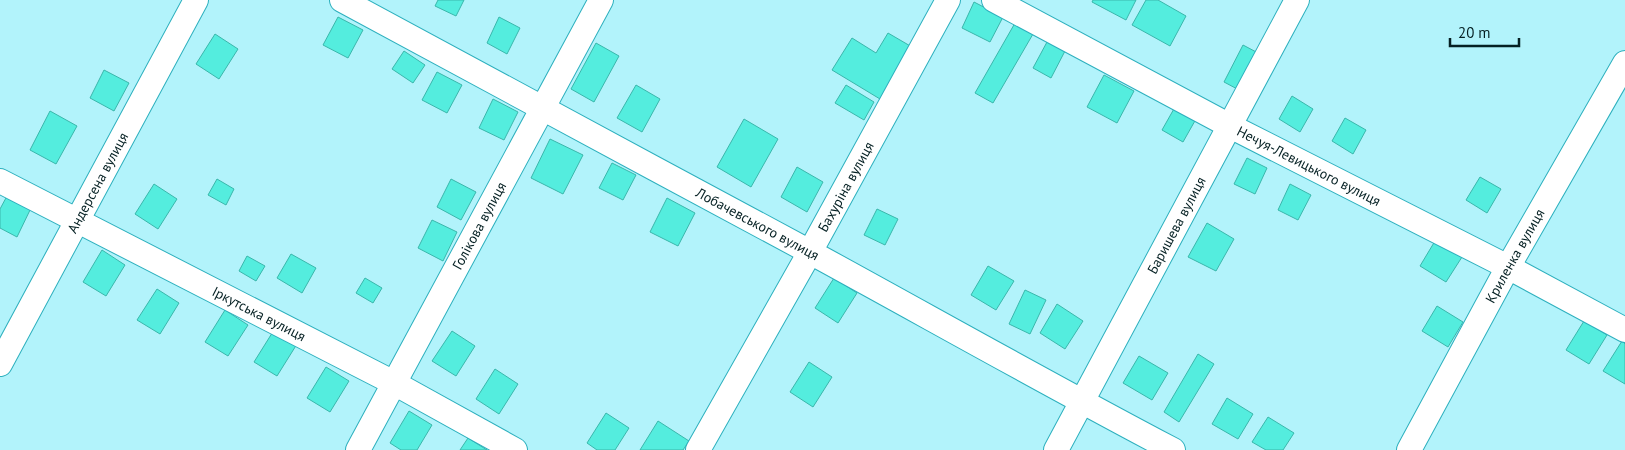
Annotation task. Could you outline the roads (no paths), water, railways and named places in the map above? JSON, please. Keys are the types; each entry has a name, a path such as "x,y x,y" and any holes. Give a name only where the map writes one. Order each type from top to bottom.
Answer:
{"street":[{"name":"Андерсена вулиця","path":"0,364 196,0"},
{"name":"Лобачевського вулиця","path":"342,0 1173,450"},
{"name":"Голікова вулиця","path":"358,450 601,0"},
{"name":"Бахуріна вулиця","path":"698,450 810,252 948,0"},
{"name":"Нечуя-Левицького вулиця","path":"994,0 1230,126 1508,266 1625,330"},
{"name":"Баришева вулиця","path":"1056,450 1296,0"},
{"name":"Криленка вулиця","path":"1409,450 1508,266 1625,64"},
{"name":"Іркутська вулиця","path":"0,181 394,383 516,450"}]}
